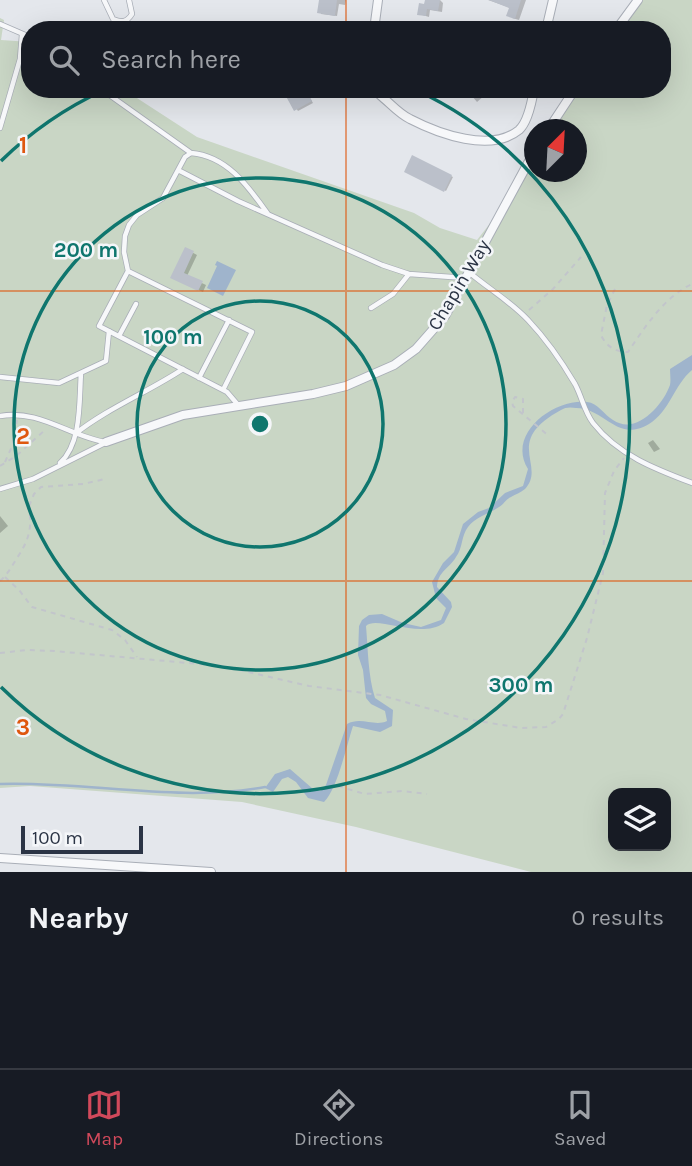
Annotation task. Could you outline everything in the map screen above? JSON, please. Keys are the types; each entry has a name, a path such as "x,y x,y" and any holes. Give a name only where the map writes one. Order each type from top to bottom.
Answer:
{"street":[{"path":"375,21 378,0"},
{"path":"547,21 553,0"},
{"path":"623,21 638,0"},
{"path":"384,98 408,118 460,138 494,142 520,129 532,98"},
{"path":"555,119 569,98"},
{"name":"Chapin Way","path":"106,442 183,415 346,386 394,365 415,349 445,316 524,171"},
{"path":"0,858 70,868 211,872"}],"lane":[{"path":"104,0 113,19 118,21 126,21 132,14 129,0"},
{"path":"0,24 21,34"},
{"path":"0,128 20,59 21,46"},
{"path":"114,98 191,153 203,154 229,168 251,190 268,214"},
{"path":"191,153 185,157 163,198 137,215 130,225 125,236 124,252 128,271 99,326 223,390 239,406"},
{"path":"178,170 344,250 409,274 469,275 502,295 523,315 557,357 582,397 586,412 602,433 627,454 692,483"},
{"path":"128,271 252,332 223,390"},
{"path":"371,308 393,294 409,274"},
{"path":"119,336 136,304"},
{"path":"199,378 229,320"},
{"path":"0,377 59,383 106,361 109,331"},
{"path":"75,434 99,417 147,392 183,369"},
{"path":"54,468 69,452 75,434 81,373"},
{"path":"0,416 32,416 75,434 106,442"},
{"path":"0,487 21,484 106,442"}],"path":[{"path":"523,315 553,289 581,257"},
{"path":"615,289 607,305 601,335 613,349 628,352 648,322 680,291 692,284"},
{"path":"523,413 523,400 515,397 512,404 549,436"},
{"path":"5,463 15,439 17,414"},
{"path":"0,466 40,434 50,422"},
{"path":"0,653 27,650 138,657 222,666 301,684 380,695 466,719 521,728 546,727 559,719 565,709 575,678 603,573 605,493 614,471 627,454"},
{"path":"28,506 41,487 83,484 105,479"},
{"path":"0,581 29,537 28,506 21,484"},
{"path":"5,577 32,607 112,630 125,640 138,657"},
{"path":"338,786 370,795 402,791 427,794"}],"green space":[{"path":"643,0 692,0 692,872 531,872 356,827 242,802 30,786 0,788 0,18 4,20 1,40 21,41 21,98 137,98 197,137 414,213 440,228 477,240 524,179 524,182 587,182 587,119 560,119 574,98 671,98 671,21 628,21"}],"water":[{"path":"217,261 236,270 223,296 207,288"},
{"path":"692,355 692,370 662,412 649,424 638,429 620,428 587,410 570,407 543,422 529,443 532,471 525,489 471,524 464,534 458,553 439,577 437,587 451,602 452,607 444,623 423,629 379,623 366,626 375,698 393,710 392,726 380,732 353,726 337,777 324,802 308,798 296,782 288,777 282,779 273,792 265,788 275,774 290,769 313,789 320,791 326,785 347,724 357,721 387,721 385,711 371,704 366,698 363,670 358,655 359,626 362,620 369,615 382,614 421,627 441,620 446,608 436,598 432,582 443,563 454,552 463,524 478,512 489,508 505,493 523,486 528,469 523,456 523,443 528,431 537,421 561,406 587,402 622,424 639,421 655,409 666,393 670,383 670,369"}],"building":[{"path":"319,0 337,0 335,16 317,13"},
{"path":"425,0 440,0 438,11 427,9 426,16 417,15 419,3 424,4"},
{"path":"489,0 521,0 515,19 506,16 509,8"},
{"path":"287,98 310,98 312,101 294,111"},
{"path":"412,155 452,175 444,192 404,172"},
{"path":"185,247 194,251 184,273 203,281 198,291 170,278"}],"waterway":[{"path":"0,784 199,793 265,787"}]}
